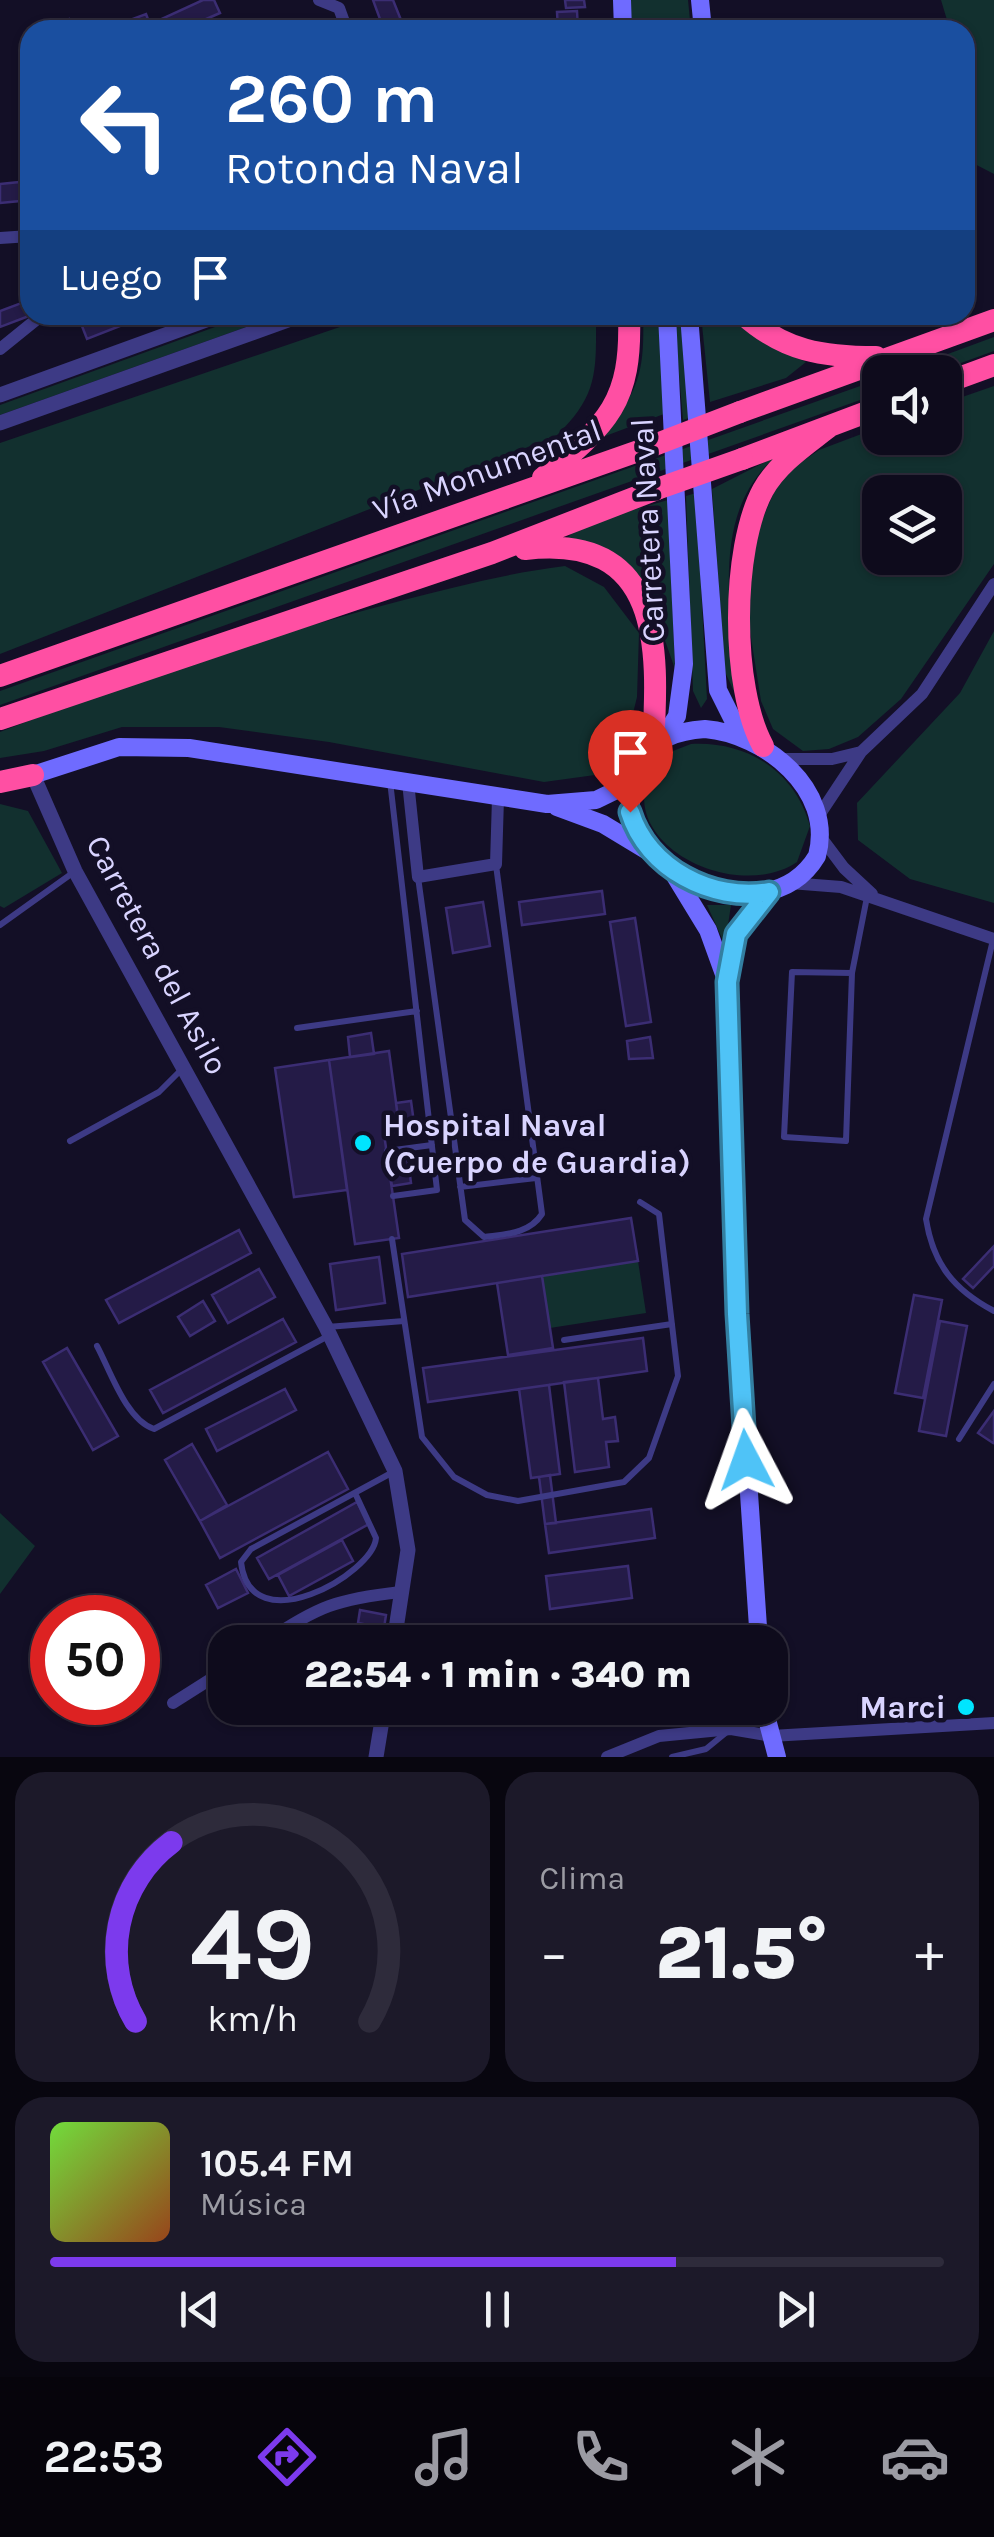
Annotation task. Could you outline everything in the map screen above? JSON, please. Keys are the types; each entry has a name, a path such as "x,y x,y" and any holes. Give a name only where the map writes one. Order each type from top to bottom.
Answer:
{"highway":[{"name":"Vía Monumental","path":"903,355 994,320"},
{"path":"533,487 580,447 624,391 631,364 629,325"},
{"path":"755,325 764,333 814,355 862,357"},
{"path":"962,376 994,364"},
{"name":"Vía Monumental","path":"0,676 862,369"},
{"path":"0,719 492,552 862,414"},
{"path":"770,752 748,714 741,632 747,534 765,487 782,464 830,426"},
{"path":"492,552 548,546 578,548 616,570 634,588 649,615 657,648 658,741"},
{"path":"0,782 33,775"}],"main road":[{"name":"Carretera Naval","path":"658,741 677,716 684,664 667,325"},
{"name":"Carretera Naval","path":"690,325 718,690 740,734"},
{"path":"547,804 603,824 663,861 718,892 769,892 790,883 811,866 819,826 804,788 770,752 740,734 705,728 658,741 631,783 629,804 634,824 663,861 708,930 727,982"},
{"path":"33,775 118,748 248,754 547,804 596,800 631,783"},
{"path":"758,1625 737,1314 727,982 736,934 769,892"},
{"path":"768,1725 777,1757"}],"street":[{"path":"320,0 339,8 343,20"},
{"path":"0,349 30,325"},
{"path":"0,395 192,325"},
{"path":"0,422 274,325"},
{"path":"886,904 852,876 819,826 861,752 922,694 994,584"},
{"path":"770,752 832,759 861,752"},
{"name":"Carretera del Asilo","path":"33,775 75,871 328,1331 395,1471 408,1550 396,1625"},
{"path":"399,781 418,878 496,864 498,798"},
{"path":"790,883 841,887 994,939"},
{"path":"290,1625 313,1609 401,1592"},
{"path":"173,1703 208,1681"},
{"path":"607,1757 659,1736 730,1729 771,1736 994,1724"},
{"path":"376,1757 381,1725"}],"lane":[{"path":"393,1196 437,1190 416,1010 399,781"},
{"path":"418,878 465,1220 484,1237 534,1225 542,1214 496,864"},
{"path":"0,925 75,871"},
{"path":"852,973 792,972 784,1137 846,1140 852,973 867,897"},
{"path":"994,939 926,1219 930,1247 948,1280 994,1311"},
{"path":"298,1028 416,1010"},
{"path":"70,1141 159,1092 183,1067"},
{"path":"387,1151 432,1145"},
{"path":"460,1188 536,1178"},
{"path":"392,1239 422,1437 454,1477 487,1495 518,1502 624,1482 649,1458 678,1376 659,1214 640,1202"},
{"path":"97,1346 131,1410 143,1426 154,1430 328,1331 404,1321"},
{"path":"564,1340 672,1324"},
{"path":"959,1439 994,1384"},
{"path":"356,1493 376,1538 366,1560 290,1602 273,1603 252,1588 242,1562 251,1549 395,1471"},
{"path":"672,1757 706,1749 730,1729"}],"green space":[{"path":"627,0 688,0 690,20 628,20"},
{"path":"941,0 994,0 994,174 975,164 975,20 947,20"},
{"path":"220,325 252,325 0,415 0,405"},
{"path":"346,325 596,325 595,367 588,394 556,436 0,654 0,443"},
{"path":"643,325 660,325 664,414 600,438 631,395 642,353"},
{"path":"675,325 683,325 689,418 683,420"},
{"path":"702,325 746,325 767,345 806,362 786,378 710,402"},
{"path":"994,337 994,351 962,363 962,355 945,355"},
{"path":"862,385 862,399 0,705 0,691"},
{"path":"994,386 994,564 901,699 858,737 829,749 803,751 773,729 761,701 749,625 750,548 781,476 819,450 862,434 862,455 962,455 962,397"},
{"path":"777,456 755,480 740,507 732,537 729,603 738,700 725,672 712,489"},
{"path":"696,493 707,699 701,708 693,691 686,496"},
{"path":"668,500 675,669 655,612 567,538 580,525"},
{"path":"565,566 604,587 639,633 637,697 625,746 595,775 544,782 329,742 219,727 122,727 44,751 0,758 0,732 148,677 349,615 482,581"},
{"path":"994,631 994,903 910,879 858,840 857,803 960,693"},
{"path":"691,744 712,744 749,754 781,775 803,807 810,826 797,862 770,873 739,875 709,869 681,856 659,836 646,812 645,785 660,756"},
{"path":"0,804 28,811 62,873 4,908 0,906"},
{"path":"707,905 731,905 725,945"},
{"path":"638,1261 646,1313 550,1328 542,1276"},
{"path":"0,1513 35,1546 0,1594"}],"building":[{"path":"203,0 214,0 220,13 204,20 159,20"},
{"path":"373,0 393,0 401,20 380,20"},
{"path":"565,0 584,0 585,7 566,8"},
{"path":"577,11 577,20 557,20 557,12"},
{"path":"20,182 20,201 0,203 0,184"},
{"path":"20,304 20,319 0,327 0,311"},
{"path":"82,325 123,325 87,339"},
{"path":"602,891 605,914 522,925 519,902"},
{"path":"483,902 490,946 453,953 446,908"},
{"path":"635,918 651,1022 626,1026 610,922"},
{"path":"371,1033 374,1054 350,1057 348,1037"},
{"path":"650,1037 653,1058 629,1059 627,1041"},
{"name":"Hospital Naval (Cuerpo de Guardia)","path":"389,1051 400,1132 384,1134 399,1238 355,1244 329,1060"},
{"path":"329,1060 347,1190 294,1197 275,1068"},
{"path":"411,1101 414,1123 399,1126 396,1103"},
{"path":"408,1160 411,1183 392,1186 388,1163"},
{"path":"631,1218 638,1261 408,1297 402,1254"},
{"path":"239,1230 251,1253 119,1323 106,1300"},
{"path":"994,1246 994,1266 973,1288 963,1279"},
{"path":"379,1257 385,1303 336,1310 330,1264"},
{"path":"259,1269 275,1297 228,1323 212,1295"},
{"path":"542,1276 553,1348 508,1355 497,1283"},
{"path":"914,1295 942,1300 923,1398 895,1393"},
{"path":"203,1301 215,1321 190,1336 178,1317"},
{"path":"283,1319 296,1342 163,1413 150,1390"},
{"path":"940,1321 967,1326 946,1436 919,1431"},
{"path":"643,1338 647,1371 428,1402 423,1368"},
{"path":"67,1348 118,1436 93,1450 43,1362"},
{"path":"598,1378 603,1419 615,1417 618,1441 606,1442 609,1467 575,1472 564,1382"},
{"path":"549,1385 560,1474 531,1478 519,1389"},
{"path":"285,1389 296,1410 217,1451 206,1429"},
{"path":"994,1411 994,1441 993,1443 978,1433"},
{"path":"192,1444 227,1505 200,1521 165,1460"},
{"path":"328,1452 348,1489 220,1558 200,1521"},
{"path":"550,1475 556,1523 545,1524 539,1477"},
{"path":"357,1502 369,1524 269,1579 257,1558"},
{"path":"651,1509 655,1538 549,1553 545,1524"},
{"path":"342,1540 353,1561 289,1596 278,1575"},
{"path":"628,1566 632,1598 550,1609 546,1576"},
{"path":"236,1569 248,1593 218,1608 206,1585"},
{"path":"360,1610 386,1615 384,1625 358,1623"}],"place":[{"name":"Hospital Naval (Cuerpo de Guardia)","path":"363,1143"},
{"name":"Marci","path":"966,1707"}],"route":[{"path":"630,812 644,842 689,878 718,892 769,892 744,918 736,934 727,982 737,1314 746,1460"}]}
